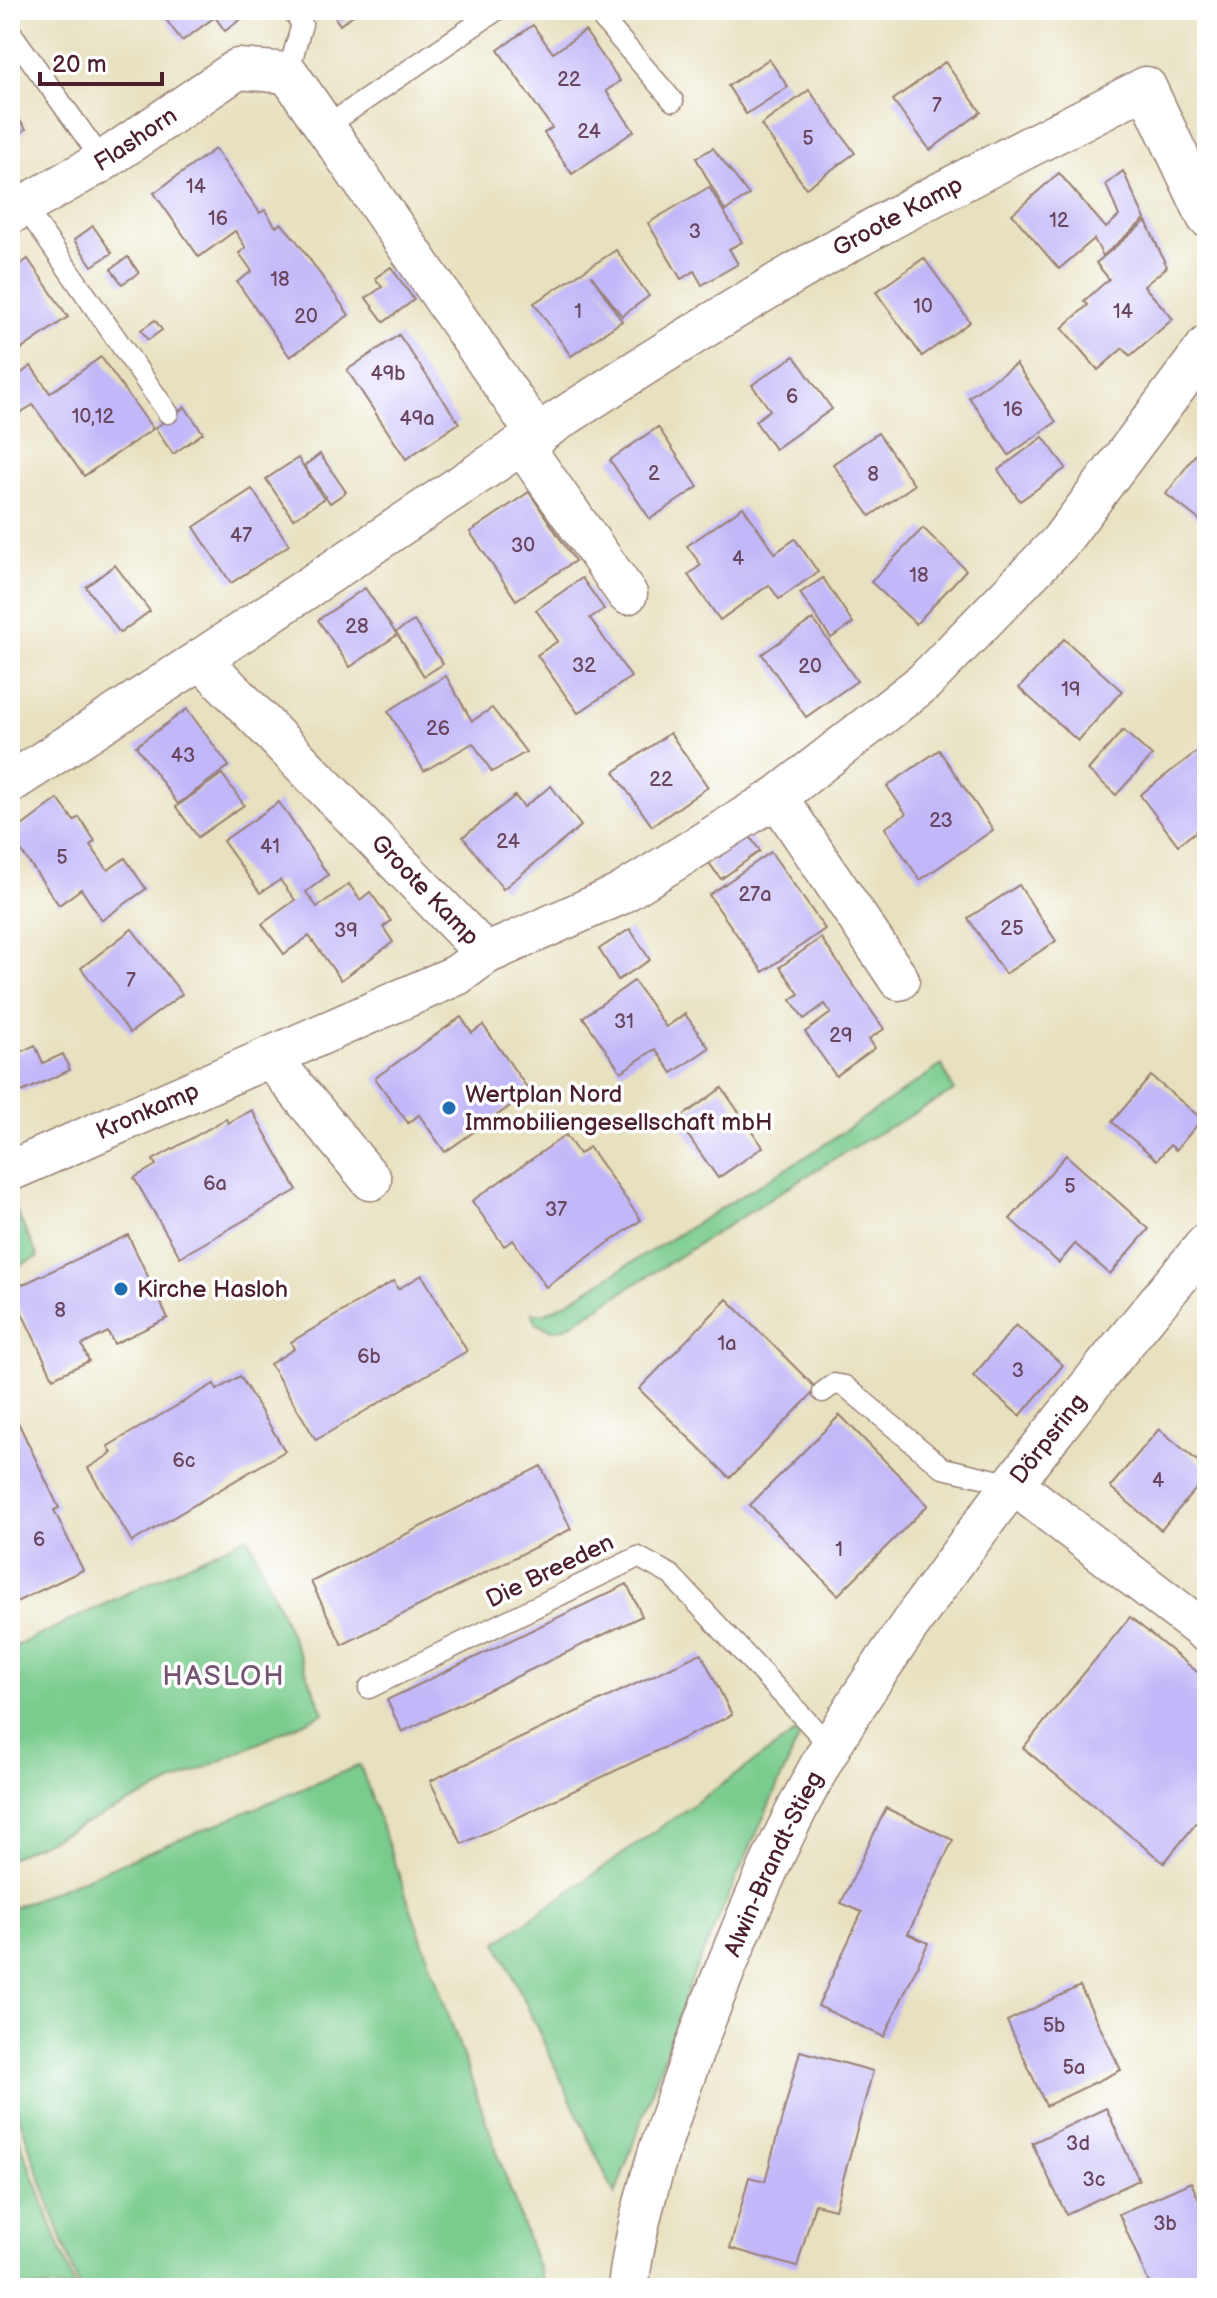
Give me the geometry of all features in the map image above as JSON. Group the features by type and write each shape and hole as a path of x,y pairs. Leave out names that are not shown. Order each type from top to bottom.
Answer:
{"street":[{"name":"Flashorn","path":"17,210 103,161 238,69 288,73"},
{"path":"288,73 327,126 627,594"},
{"name":"Groote Kamp","path":"10,783 531,441 787,278 922,202 1146,87 1207,217"},
{"name":"Groote Kamp","path":"201,659 486,954 619,895 777,797 924,682 1060,542 1207,346"},
{"path":"777,797 899,980"},
{"name":"Kronkamp","path":"15,1156 270,1057 457,975 486,954"},
{"path":"270,1057 371,1180"},
{"name":"Dörpsring","path":"1207,1243 1013,1484 1207,1633"},
{"name":"Alwin-Brandt-Stieg","path":"628,2288 652,2178 683,2079 715,1993 798,1810 861,1697 1013,1484"}],"lane":[{"path":"288,73 302,24 292,10"},
{"path":"327,126 497,10"},
{"path":"595,10 673,101"},
{"path":"10,31 103,161"},
{"path":"17,210 168,413"},
{"path":"823,1392 834,1384 845,1386 943,1468 1013,1484"},
{"name":"Die Breeden","path":"369,1688 638,1557 671,1575 831,1747"}],"green space":[{"path":"942,1065 954,1091 843,1153 567,1327 554,1330 536,1324 532,1313 544,1314 564,1304 813,1152"},
{"path":"10,1204 38,1257 10,1270"},
{"path":"248,1536 324,1713 10,1858 10,1649"},
{"path":"804,1727 693,1975 615,2195 497,1942"},
{"path":"360,1765 545,2288 79,2288 10,2091 10,1909"},
{"path":"10,2114 75,2288 10,2288"}],"building":[{"path":"159,10 253,10 225,31 215,17 182,41"},
{"path":"330,10 349,10 353,15 340,25"},
{"path":"533,25 553,53 585,31 620,81 606,91 634,131 572,174 544,133 552,128 498,50"},
{"path":"769,59 788,87 746,114 728,86"},
{"path":"945,62 981,112 930,150 893,100"},
{"path":"809,90 855,153 806,188 761,125"},
{"path":"10,107 26,129 10,140"},
{"path":"713,148 749,195 725,211 696,158"},
{"path":"215,149 260,213 265,210 276,227 281,223 296,240 349,315 290,357 237,282 252,271 239,253 246,248 235,231 199,257 154,193"},
{"path":"1123,171 1145,219 1103,256 1094,239 1059,269 1012,214 1059,173 1106,228 1119,216 1106,184"},
{"path":"709,187 742,242 729,249 738,264 702,285 694,271 681,279 648,223"},
{"path":"1146,221 1167,267 1144,286 1173,319 1130,356 1123,348 1098,370 1062,328 1088,305 1084,301 1109,279 1096,263"},
{"path":"93,226 112,253 92,266 74,240"},
{"path":"616,250 649,296 622,316 591,275 622,321 571,356 534,303"},
{"path":"128,257 139,273 122,284 111,269"},
{"path":"924,258 970,322 922,356 876,292"},
{"path":"28,259 68,317 10,357 10,272"},
{"path":"391,267 414,300 384,322 366,298 382,287 375,278"},
{"path":"155,320 162,330 148,340 141,330"},
{"path":"399,335 459,423 406,459 347,370"},
{"path":"794,356 832,409 775,449 755,421 770,410 752,385"},
{"path":"101,357 153,429 84,476 33,405 10,419 10,362 19,375 31,366 50,393"},
{"path":"1016,364 1056,422 1009,455 969,397"},
{"path":"185,407 203,433 173,454 155,428"},
{"path":"658,427 698,487 650,519 610,460"},
{"path":"878,433 914,485 870,516 833,464"},
{"path":"1043,437 1066,468 1020,501 998,470"},
{"path":"1207,439 1207,526 1166,494"},
{"path":"320,454 346,492 330,503 304,466"},
{"path":"298,458 324,499 293,519 266,479"},
{"path":"252,489 289,545 231,583 194,527"},
{"path":"529,492 575,561 516,600 470,532"},
{"path":"743,507 775,553 795,539 818,572 779,599 769,585 720,620 688,575 701,565 687,546"},
{"path":"923,528 966,570 916,624 871,582"},
{"path":"115,565 150,611 120,633 86,587"},
{"path":"582,578 604,609 590,618 631,677 578,713 537,655 558,641 536,610"},
{"path":"823,578 853,623 831,638 800,593"},
{"path":"365,588 397,635 350,667 318,620"},
{"path":"813,619 857,681 806,717 762,654"},
{"path":"414,621 443,664 424,676 396,632"},
{"path":"1064,639 1122,691 1078,741 1019,688"},
{"path":"446,676 472,721 492,708 526,752 492,772 473,743 424,771 388,711"},
{"path":"187,709 229,766 178,804 136,746"},
{"path":"1123,730 1152,756 1116,795 1088,770"},
{"path":"670,733 708,787 652,826 614,772"},
{"path":"1204,746 1207,823 1178,845 1140,795"},
{"path":"939,750 993,830 920,880 885,828 906,814 887,786"},
{"path":"222,774 244,805 198,837 176,807"},
{"path":"551,786 581,826 503,889 463,837 515,796 524,807"},
{"path":"58,799 74,821 79,817 95,841 90,845 108,870 125,858 146,889 102,920 81,889 59,905 10,835"},
{"path":"279,802 328,875 306,892 317,907 349,884 360,900 370,892 391,921 383,927 393,942 341,980 309,936 284,954 262,924 295,900 280,880 260,893 223,841"},
{"path":"749,835 760,851 721,879 709,863"},
{"path":"771,852 825,929 763,972 709,895"},
{"path":"1019,885 1056,941 1005,974 968,918"},
{"path":"132,929 182,994 130,1033 81,968"},
{"path":"630,929 650,960 618,980 599,949"},
{"path":"821,938 884,1029 869,1039 875,1048 836,1076 805,1032 831,1013 825,1004 804,1019 791,1000 799,994 780,967"},
{"path":"634,981 666,1027 685,1014 709,1048 672,1073 655,1049 621,1072 583,1017"},
{"path":"461,1017 472,1033 483,1025 530,1092 445,1152 419,1115 408,1123 375,1078"},
{"path":"35,1045 43,1063 63,1054 70,1070 22,1092 10,1066 10,1057"},
{"path":"1151,1076 1202,1119 1176,1150 1170,1145 1157,1160 1112,1122"},
{"path":"722,1088 763,1147 718,1178 677,1120"},
{"path":"252,1110 297,1190 180,1257 134,1178 156,1165 153,1160 226,1119 228,1123"},
{"path":"566,1135 579,1154 589,1147 641,1220 546,1287 513,1240 504,1246 472,1201"},
{"path":"1066,1155 1149,1229 1110,1274 1075,1244 1059,1263 1010,1219"},
{"path":"128,1235 168,1318 114,1344 108,1332 82,1345 89,1361 53,1378 11,1290"},
{"path":"422,1275 467,1351 316,1440 270,1364 294,1349 291,1342 394,1281 398,1289"},
{"path":"727,1299 817,1389 730,1478 639,1389"},
{"path":"1016,1325 1063,1365 1020,1416 973,1376"},
{"path":"240,1376 285,1451 132,1542 88,1468 112,1453 108,1446 214,1384 217,1390"},
{"path":"840,1415 928,1505 838,1595 750,1505"},
{"path":"16,1418 59,1508 54,1510 83,1570 10,1605 10,1421"},
{"path":"1159,1429 1207,1469 1207,1476 1161,1530 1110,1487"},
{"path":"541,1466 571,1529 342,1645 311,1582"},
{"path":"627,1584 642,1616 402,1732 387,1700"},
{"path":"1130,1617 1207,1680 1207,1810 1164,1863 1023,1748"},
{"path":"701,1653 732,1715 462,1844 430,1781"},
{"path":"886,1808 953,1840 908,1934 928,1943 884,2037 818,2006 862,1912 841,1903"},
{"path":"1080,1986 1121,2070 1046,2106 1007,2021"},
{"path":"800,2051 873,2071 835,2209 815,2204 797,2267 730,2248 749,2177 765,2181"},
{"path":"1106,2108 1139,2180 1066,2214 1032,2143"},
{"path":"1191,2182 1207,2218 1207,2287 1151,2288 1119,2214"}],"place":[{"name":"Wertplan Nord Immobiliengesellschaft mbH","path":"449,1108"},
{"name":"Kirche Hasloh","path":"121,1289"}],"district":[{"name":"HASLOH","path":"224,1676"}]}
